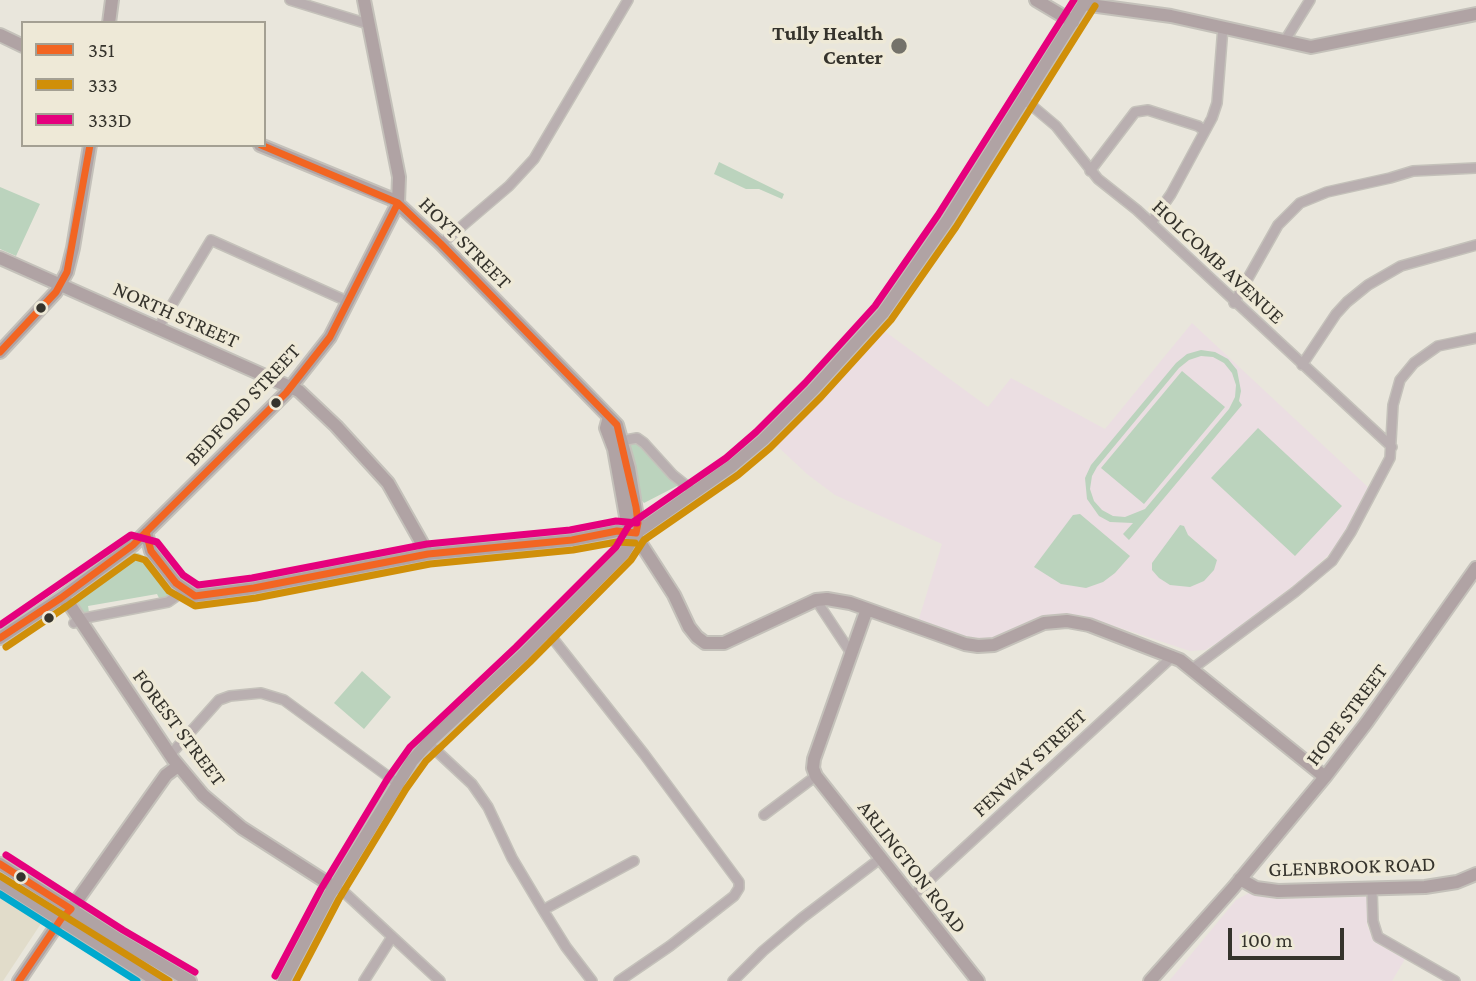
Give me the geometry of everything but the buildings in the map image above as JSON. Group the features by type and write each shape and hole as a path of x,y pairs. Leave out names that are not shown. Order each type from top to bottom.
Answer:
{"street":[{"path":"109,21 112,0"},
{"path":"290,0 368,24"},
{"name":"BEDFORD STREET","path":"0,637 61,598 133,545 291,387 330,337 398,203 399,177 363,0"},
{"path":"441,244 509,186 534,159 628,0"},
{"path":"1036,0 1073,22"},
{"path":"1284,42 1310,0"},
{"path":"285,981 334,887 397,783 428,743 547,631 624,553 636,533 732,466 763,440 883,313 923,258 1084,2 1171,16 1311,47 1476,14"},
{"path":"1151,223 1171,194 1217,103 1223,27"},
{"path":"0,35 21,45"},
{"name":"HOLCOMB AVENUE","path":"1024,99 1056,126 1090,171 1151,223 1392,447"},
{"path":"1090,171 1135,112 1148,110 1198,126 1205,131"},
{"path":"0,352 60,284 67,272 90,147"},
{"name":"HOYT STREET","path":"265,147 398,203 617,425 636,508 636,533"},
{"path":"1234,303 1278,225 1300,203 1318,194 1413,171 1476,167"},
{"path":"158,328 211,240 349,302"},
{"path":"1302,365 1336,314 1362,289 1401,266 1476,245"},
{"name":"NORTH STREET","path":"0,258 291,387 312,402 379,471 428,554"},
{"path":"1192,669 1332,561 1344,545 1384,473 1392,447 1394,394 1406,371 1438,346 1476,338"},
{"path":"609,417 606,428 614,449 627,522 697,638 705,643 724,643 816,600 835,599 965,644 994,645 1044,624 1066,621 1089,625 1173,656 1325,777"},
{"path":"621,441 637,438 673,475 694,492"},
{"path":"146,532 151,551 186,592 195,596 254,588 428,554 572,540 617,531 636,533"},
{"path":"133,545 151,551"},
{"name":"HOPE STREET","path":"1240,880 1367,722 1476,568"},
{"path":"77,621 168,602 186,592"},
{"name":"FOREST STREET","path":"61,598 68,603 77,621 174,760 203,795 229,819 345,893 440,981"},
{"path":"816,600 851,653"},
{"path":"765,815 816,776 814,759 867,609"},
{"path":"547,631 737,877 739,888 734,896 620,981"},
{"name":"FENWAY STREET","path":"912,896 1173,656"},
{"path":"19,981 169,771 174,760 219,701 230,696 261,693 284,700 397,783"},
{"path":"428,743 472,784 488,807 512,858 543,910 592,981"},
{"name":"ARLINGTON ROAD","path":"816,776 978,981"},
{"path":"733,981 791,927 881,858"},
{"path":"543,910 634,861"},
{"path":"0,864 190,981"},
{"name":"GLENBROOK ROAD","path":"1150,981 1240,880 1270,891 1372,889 1443,885 1476,874"},
{"path":"0,882 61,919 143,978 157,981"},
{"path":"1372,889 1373,921 1378,937 1455,981"},
{"path":"364,981 392,937"}],"shaded area":[{"path":"1192,323 1370,489 1333,551 1297,583 1205,650 1190,651 1081,615 1055,615 1033,620 1010,633 987,639 957,635 918,622 942,544 835,495 807,474 775,444 883,330 988,407 1011,378 1105,429"},
{"path":"0,890 37,914 42,922 3,981 0,981"},
{"path":"1249,893 1274,899 1367,897 1367,925 1372,937 1380,945 1405,959 1392,981 1169,981 1236,900"}],"green space":[{"path":"719,162 784,194 782,199 759,189 746,189 714,174"},
{"path":"0,187 40,204 16,256 0,249"},
{"path":"1201,350 1215,352 1228,359 1237,370 1241,391 1239,401 1242,405 1129,540 1123,534 1133,523 1110,522 1099,516 1087,499 1085,478 1091,465 1176,363 1187,354","holes":["1201,356 1213,357 1224,363 1232,373 1236,385 1235,397 1229,409 1145,509 1125,517 1113,516 1102,510 1094,501 1090,489 1097,467 1179,368 1189,360"]},
{"path":"1182,371 1225,407 1144,504 1101,468"},
{"path":"1258,428 1342,506 1295,556 1211,478"},
{"path":"637,443 679,485 644,503 638,496 628,444"},
{"path":"1080,514 1130,556 1103,582 1086,588 1061,584 1034,567 1073,515"},
{"path":"1180,525 1217,560 1214,570 1204,581 1190,587 1170,585 1152,570 1152,563"},
{"path":"138,553 148,558 172,591 168,597 159,598 157,594 88,606 89,612 83,615 72,603 73,597 132,554"},
{"path":"362,671 391,697 364,729 334,703"}],"transit line":[{"name":"333D","path":"275,976 321,889 388,778 410,747 616,547 629,525 726,458 756,432 875,306 938,215 1074,0"},
{"name":"333","path":"296,981 339,899 426,761 530,662 631,560 644,540 738,475 770,448 891,320 956,227 1095,6"},
{"name":"351","path":"0,352 56,292 67,272 90,147"},
{"name":"351","path":"146,532 151,551 176,583 195,596 254,588 428,554 572,540 617,531 636,533 636,507 617,425 398,203 266,147"},
{"name":"351","path":"0,638 61,598 133,545 286,393 330,337 398,203"},
{"name":"333D","path":"0,625 131,535 157,542 183,575 198,585 252,578 427,544 570,530 616,521 637,523"},
{"name":"333","path":"6,647 135,557 145,560 169,591 195,606 256,598 430,564 573,550 617,542 635,543"},
{"name":"333D","path":"6,855 123,930 195,972"},
{"name":"351","path":"0,864 71,909 61,919 19,981"},
{"name":"333","path":"0,876 169,981"},
{"path":"0,894 137,981"}],"place":[{"name":"Tully Health Center","path":"899,46"}]}
